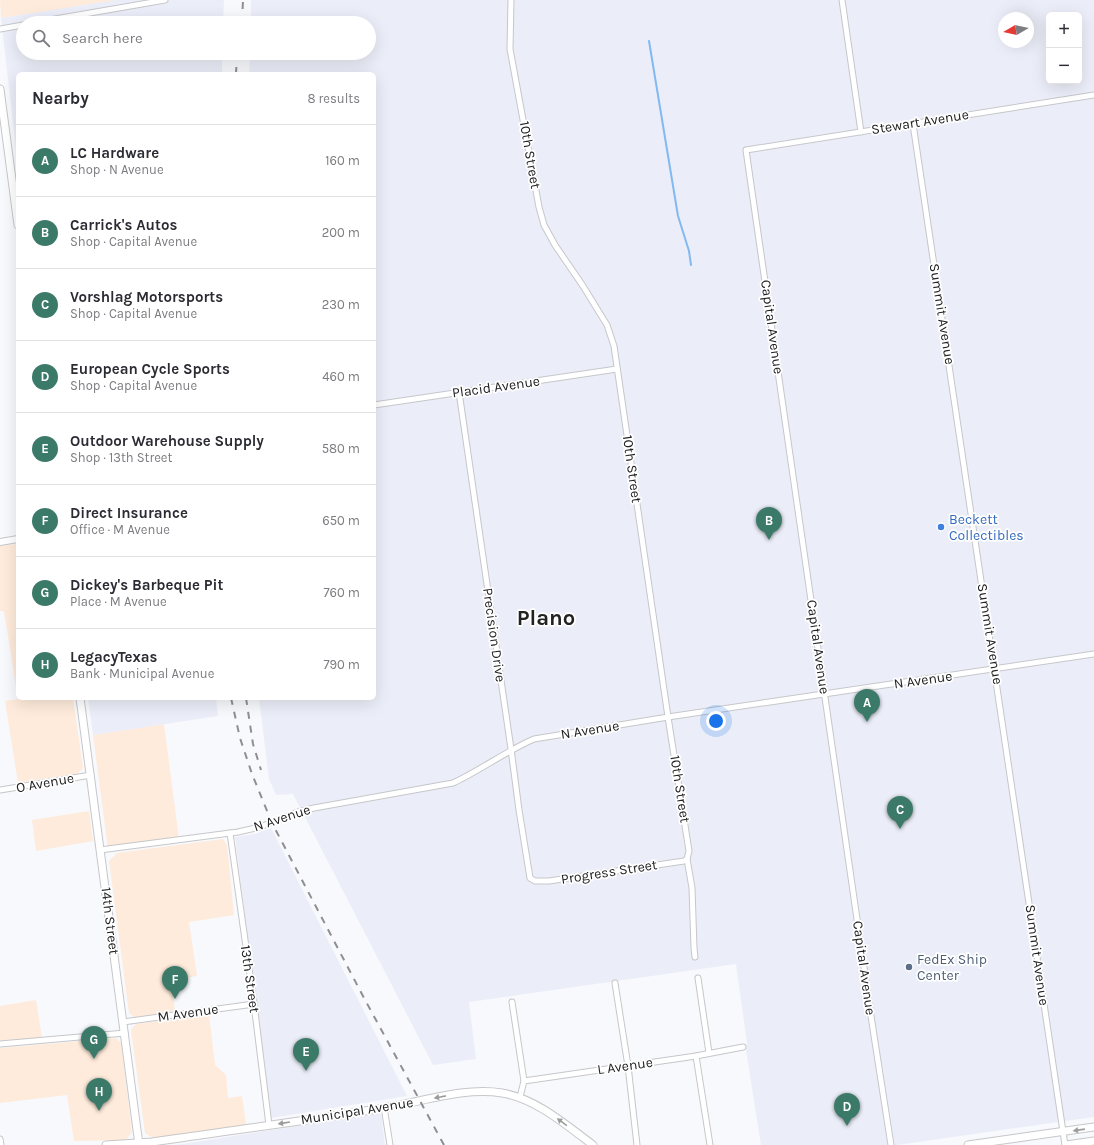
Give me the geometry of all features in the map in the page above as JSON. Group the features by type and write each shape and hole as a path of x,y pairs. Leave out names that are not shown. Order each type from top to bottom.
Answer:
{"main road":[{"path":"0,89 2,117 16,212"},
{"name":"14th Street","path":"80,700 139,1144"},
{"name":"Municipal Avenue","path":"106,1145 139,1144 384,1108 460,1093 485,1091 520,1097 545,1110 593,1145"},
{"path":"968,1145 1094,1128"},
{"path":"1065,1145 1094,1141"}],"street":[{"path":"72,16 165,0"},
{"name":"10th Street","path":"511,0 510,49 539,207 544,225 556,247 583,286 607,325 614,346 689,851 688,859 692,888 695,957"},
{"path":"842,0 861,132"},
{"path":"0,28 16,25"},
{"name":"Stewart Avenue","path":"746,150 1094,94"},
{"name":"Summit Avenue","path":"913,124 1065,1145"},
{"name":"Capital Avenue","path":"746,150 891,1145"},
{"name":"Placid Avenue","path":"376,405 617,369"},
{"name":"Precision Drive","path":"459,392 530,878"},
{"path":"0,542 16,539"},
{"name":"N Avenue","path":"100,850 230,833 260,827 298,812 314,808 453,783 471,775 511,749 534,739 668,717 1094,654"},
{"name":"O Avenue","path":"0,790 90,775"},
{"name":"13th Street","path":"230,833 269,1125"},
{"name":"Progress Street","path":"530,878 534,881 549,881 688,859"},
{"path":"698,978 709,1053"},
{"path":"615,983 628,1066 637,1145"},
{"path":"512,1002 524,1081 520,1097"},
{"name":"M Avenue","path":"123,1022 254,1004"},
{"path":"0,1044 125,1033"},
{"name":"L Avenue","path":"524,1081 696,1056 743,1047"},
{"path":"696,1056 710,1145"},
{"path":"384,1108 390,1145"},
{"path":"0,1139 1,1145"}],"shaded area":[{"path":"0,0 126,0 1,18"},
{"path":"116,0 224,0 223,16 16,16 16,60 222,60 222,72 16,72 16,149 1,18"},
{"path":"251,0 1094,0 1094,1117 897,1145 761,1145 746,1050 747,1043 736,964 469,1002 476,1059 433,1065 293,794 276,795 269,779 259,700 376,700 376,72 249,72 250,60 376,60 376,16 251,16"},
{"path":"16,544 16,686 4,611 0,611 0,546"},
{"path":"16,699 73,700 83,768 77,774 18,783 5,701"},
{"path":"88,700 216,700 218,716 93,735"},
{"path":"164,724 179,839 108,849 93,735"},
{"path":"89,811 93,841 36,851 32,820"},
{"path":"271,828 407,1096 271,1118 235,837 255,834"},
{"path":"223,839 227,845 234,915 189,922 197,976 171,980 175,1011 135,1018 129,1013 109,861 117,853"},
{"path":"36,1000 42,1038 0,1043 0,1006"},
{"path":"209,1014 215,1065 226,1075 228,1098 242,1096 246,1125 153,1138 145,1133 131,1030 136,1024"},
{"path":"116,1038 121,1043 132,1132 126,1140 74,1141 67,1095 0,1103 0,1048"},
{"path":"381,1113 385,1145 176,1145"}],"waterway":[{"path":"649,41 678,216 689,251 691,265"}],"railway":[{"path":"242,16 243,0"},
{"path":"236,72 237,60"},
{"path":"231,700 240,738 252,774 272,823 364,998 444,1145"},
{"path":"246,700 253,744 261,770"}],"place":[{"name":"Beckett Collectibles","path":"941,527"},
{"name":"Carrick's Autos","path":"769,540"},
{"name":"LC Hardware","path":"867,722"},
{"name":"Vorshlag Motorsports","path":"900,829"},
{"name":"FedEx Ship Center","path":"909,967"},
{"name":"Direct Insurance","path":"175,999"},
{"name":"Dickey's Barbeque Pit","path":"94,1059"},
{"name":"Outdoor Warehouse Supply","path":"306,1071"},
{"name":"LegacyTexas","path":"99,1111"},
{"name":"European Cycle Sports","path":"847,1126"}],"district":[{"name":"Plano","path":"546,618"}]}
